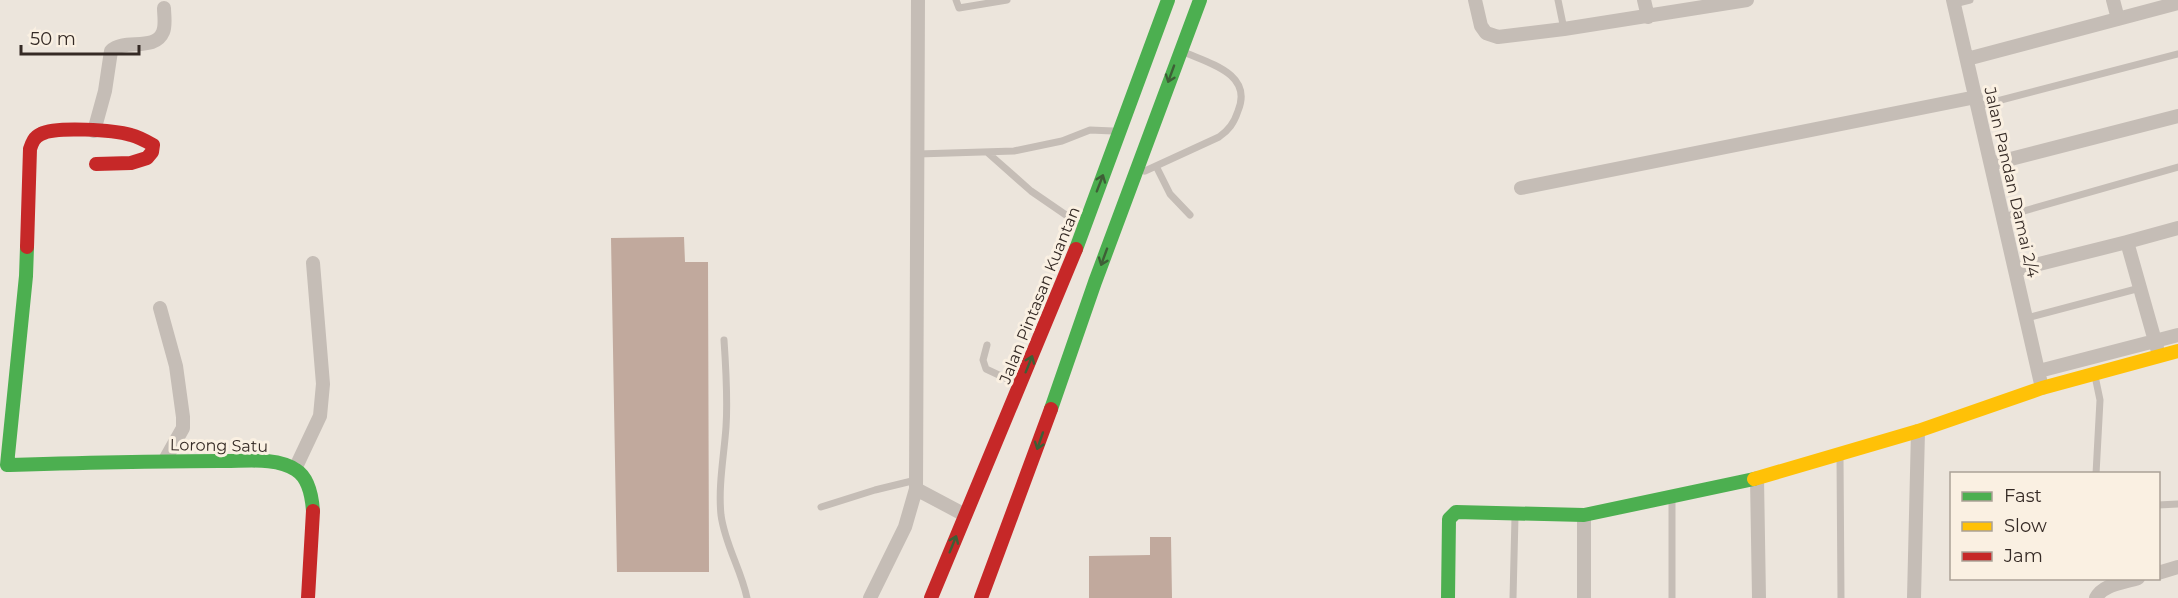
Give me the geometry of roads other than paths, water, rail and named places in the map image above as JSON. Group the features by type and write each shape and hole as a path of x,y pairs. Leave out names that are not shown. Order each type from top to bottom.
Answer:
{"main road":[{"name":"Jalan Pintasan Kuantan","path":"931,598 1021,385 1084,227 1168,0"},
{"path":"981,598 1029,473 1095,282 1200,0"},
{"name":"Lorong Satu","path":"94,131 53,131 40,134 33,140 30,149 26,276 7,465 165,460 274,462 296,469"},
{"path":"94,131 128,134 153,146 154,151 144,161 96,164"},
{"path":"1448,598 1449,519 1456,512 1584,515 1757,478 1918,431 2042,388 2178,351"},
{"path":"296,469 303,476 312,497 313,522 308,598"}],"street":[{"path":"870,598 905,527 916,484 918,154 914,0"},
{"path":"1475,0 1481,26 1486,33 1498,37 1648,17 1747,0"},
{"path":"1644,0 1648,17"},
{"path":"2113,0 2118,19"},
{"name":"Jalan Pandan Damai 2/4","path":"1954,2 2042,388"},
{"path":"1967,59 2178,3"},
{"path":"94,131 105,92 111,51 118,46 150,42 160,37 165,28 164,8"},
{"path":"1521,188 1977,102"},
{"path":"1991,164 2178,116"},
{"path":"2015,270 2178,228"},
{"path":"2127,242 2159,355"},
{"path":"296,469 320,416 322,394 322,356 313,263"},
{"path":"160,308 176,366 183,417 183,428 165,460"},
{"path":"2038,371 2178,335"},
{"path":"1914,598 1918,431"},
{"path":"1757,478 1759,598"},
{"path":"916,484 965,515"},
{"path":"1584,515 1584,598"},
{"path":"2160,572 2178,567"},
{"path":"2098,595 2106,587 2134,580"}],"lane":[{"path":"956,0 959,8 1007,0"},
{"path":"1558,0 1564,29"},
{"path":"1954,2 1970,0"},
{"path":"1134,176 1227,131 1240,108 1242,95 1239,83 1233,76 1180,50"},
{"path":"1977,102 2178,54"},
{"path":"918,154 1014,152 1090,130 1120,132"},
{"path":"988,153 1031,191 1084,227"},
{"path":"1156,166 1170,194 1190,215"},
{"path":"2003,217 2178,167"},
{"path":"2027,318 2140,288"},
{"path":"724,340 728,395 721,512 728,546 747,598"},
{"path":"987,345 983,360 986,369 1021,385"},
{"path":"2094,373 2100,400 2096,472"},
{"path":"1839,454 1841,598"},
{"path":"821,507 875,490 916,484"},
{"path":"1672,495 1672,598"},
{"path":"2160,506 2178,504"},
{"path":"1513,598 1515,514"}]}
